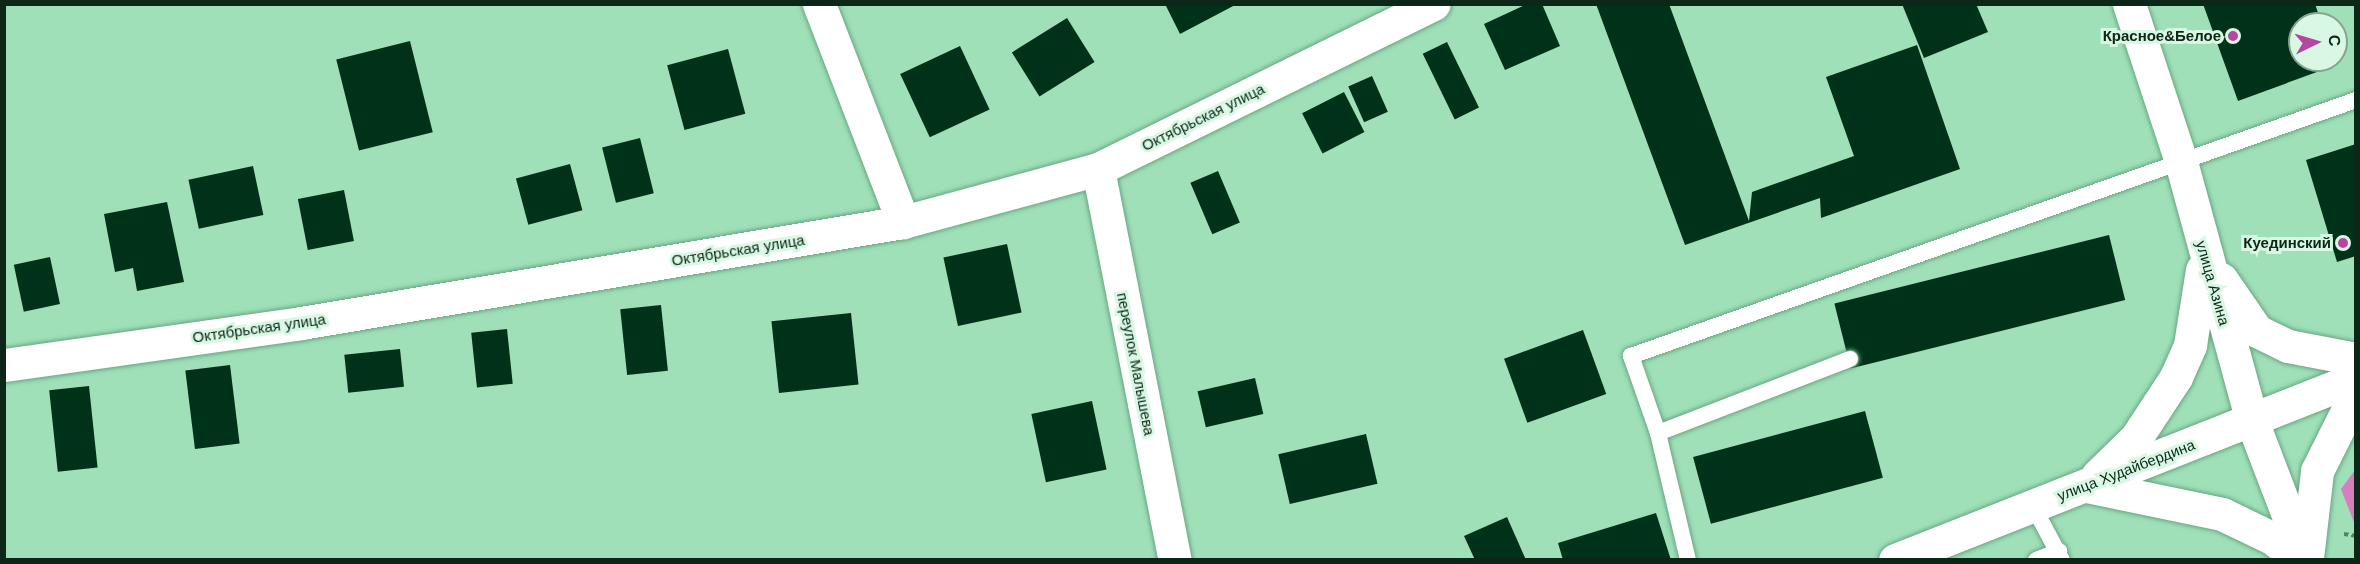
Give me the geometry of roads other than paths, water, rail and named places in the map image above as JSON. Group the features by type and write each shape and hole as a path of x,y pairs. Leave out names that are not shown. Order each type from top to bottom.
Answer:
{"street":[{"path":"819,4 903,222"},
{"name":"Октябрьская улица","path":"4,365 301,323 903,222 1098,168 1434,4"},
{"name":"улица Азина","path":"2129,4 2180,158 2252,421 2306,560"},
{"name":"переулок Малышева","path":"1098,168 1175,560"},
{"path":"2204,252 2257,330 2288,346 2355,359"},
{"path":"2087,486 2136,438 2176,377 2190,345 2204,252"},
{"name":"улица Худайбердина","path":"1895,560 2252,421 2355,378"},
{"path":"2306,560 2317,471 2355,393"},
{"path":"2087,486 2222,514 2272,538 2300,560"}],"lane":[{"path":"1689,560 1658,433 1631,356 2180,158 2355,100"},
{"path":"1658,433 1850,359"},
{"path":"2033,506 2061,555 2036,560"}],"place":[{"name":"Красное&Белое","path":"2233,36"},
{"name":"Куединский","path":"2343,243"}]}
